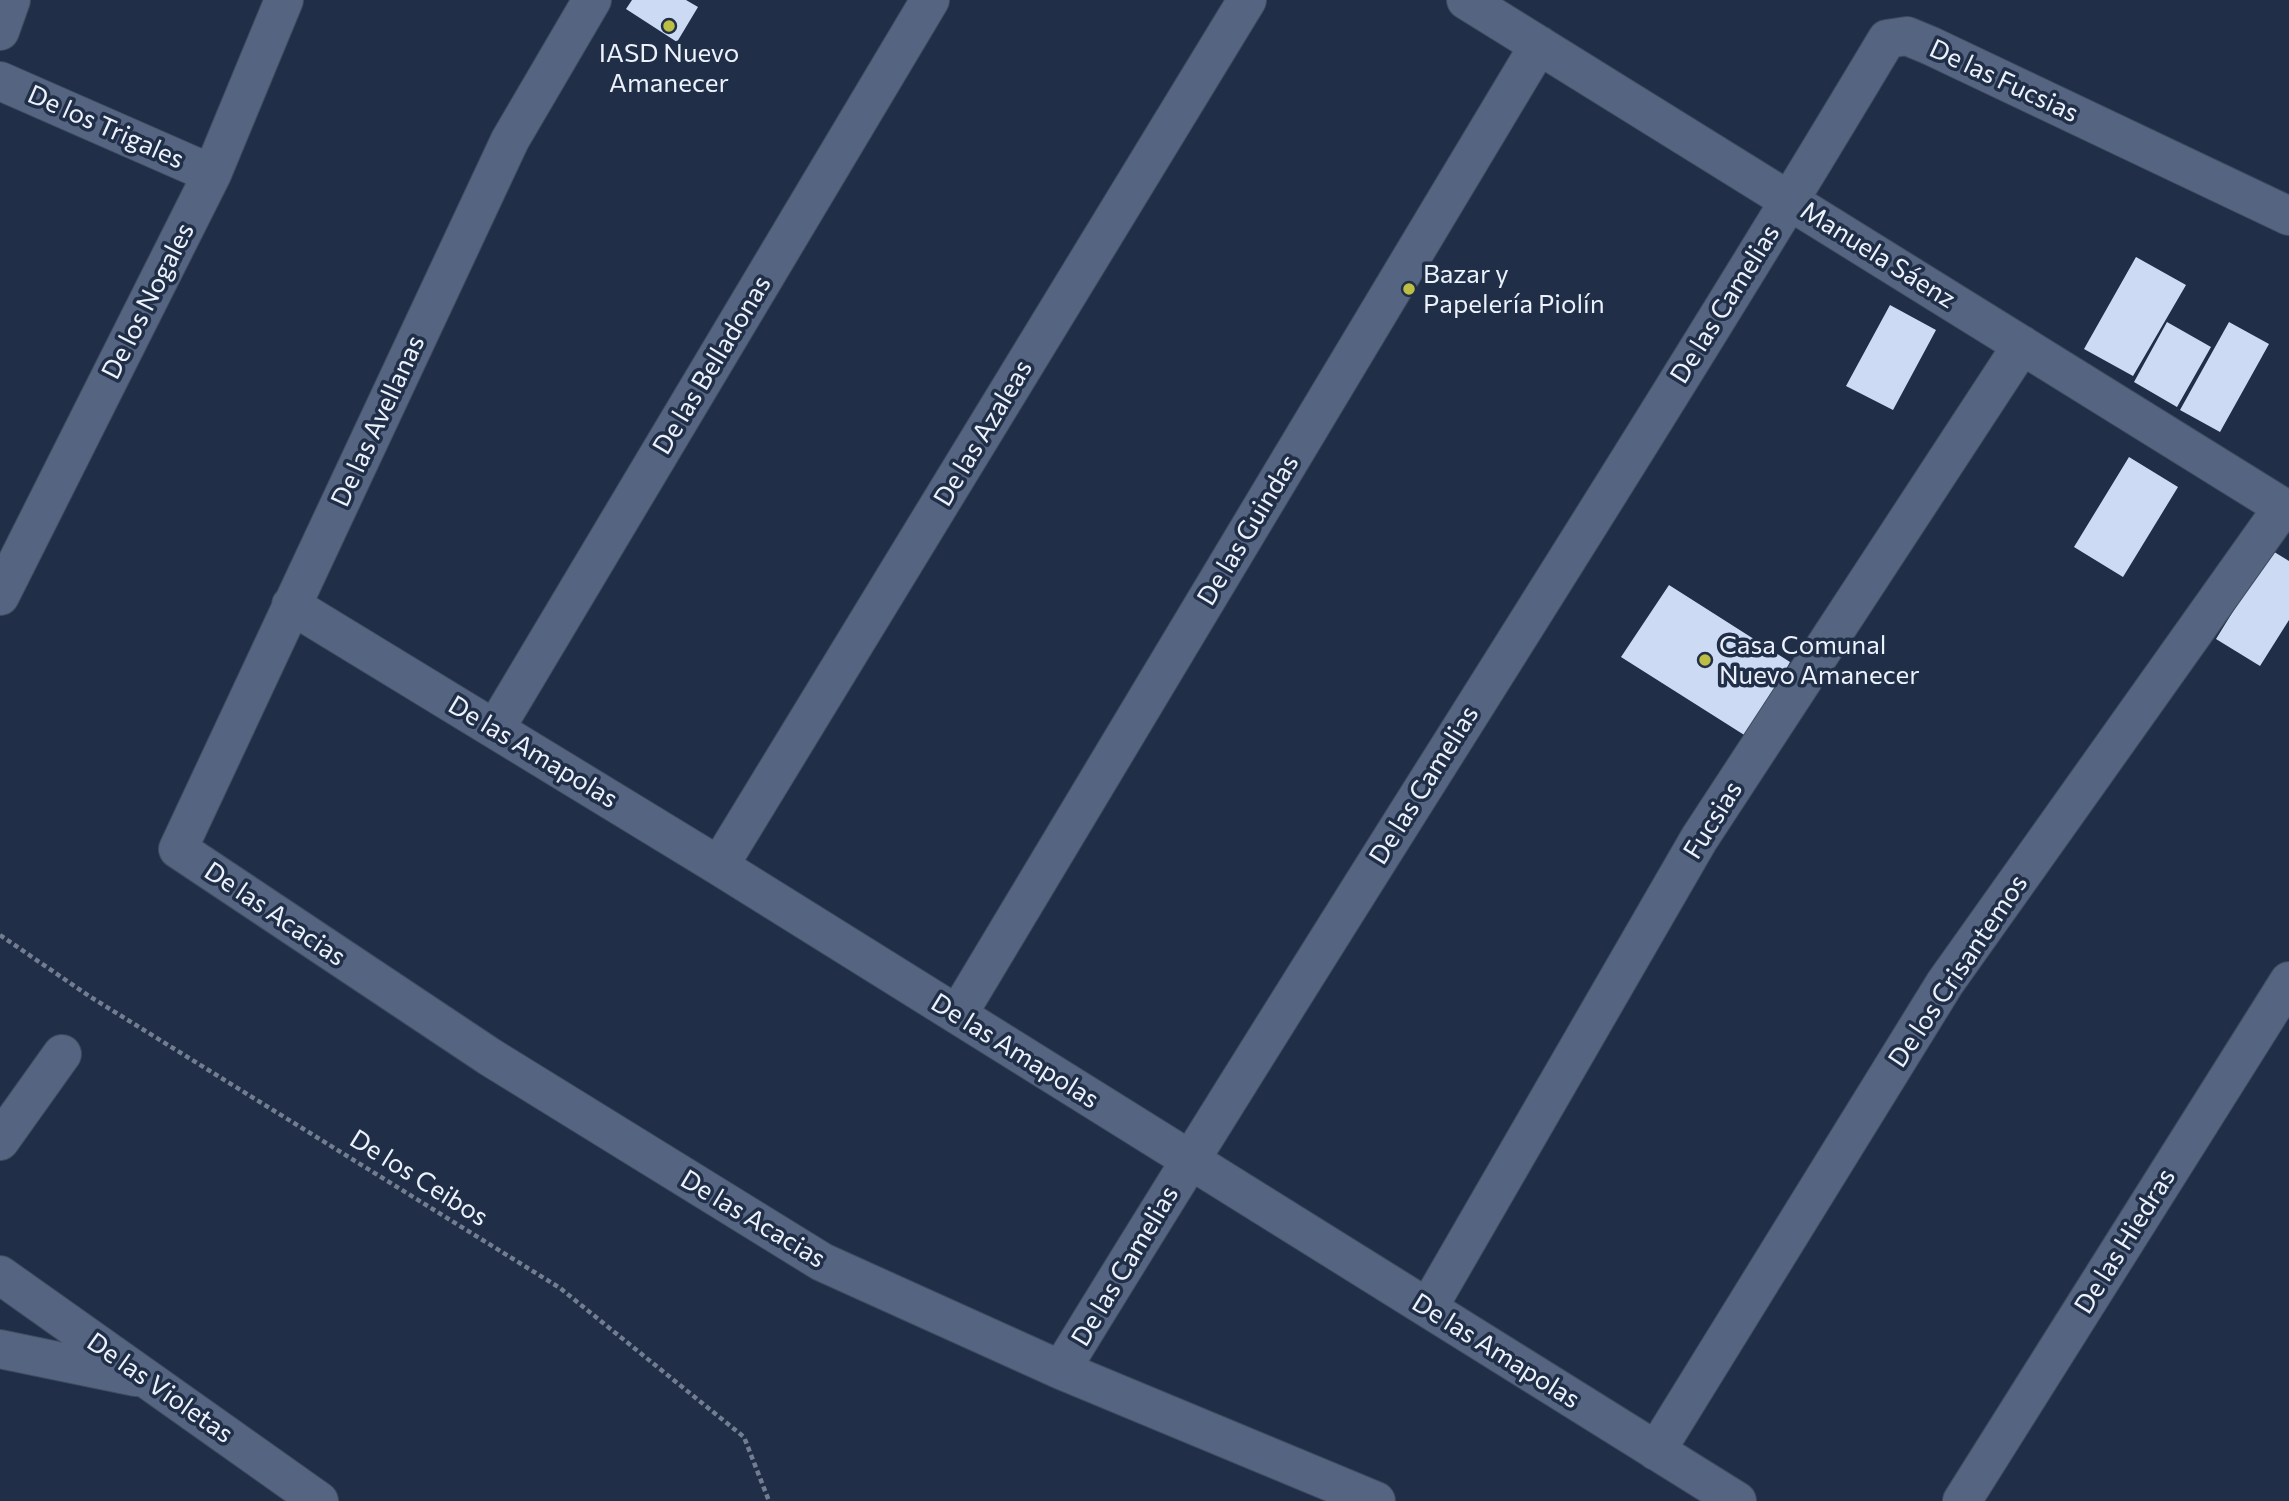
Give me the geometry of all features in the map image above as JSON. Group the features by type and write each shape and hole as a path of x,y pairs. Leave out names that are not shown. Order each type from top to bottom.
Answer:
{"street":[{"path":"0,31 11,0"},
{"name":"De los Nogales","path":"0,596 212,174 284,0"},
{"name":"De las Avellanas","path":"178,849 510,140 592,0"},
{"name":"De las Belladonas","path":"495,729 930,0"},
{"name":"De las Azaleas","path":"719,866 1247,0"},
{"name":"Manuela Sáenz","path":"1466,0 2286,509"},
{"name":"De las Fucsias","path":"1790,201 1887,38 1907,36 2289,216"},
{"name":"De las Guindas","path":"958,1014 1538,45"},
{"name":"De los Trigales","path":"0,81 212,174"},
{"name":"De las Camelias","path":"1061,1370 1790,201"},
{"name":"Fucsias","path":"1428,1308 1699,839 2022,345"},
{"name":"De los Crisantemos","path":"1656,1451 1945,983 2286,509"},
{"name":"De las Amapolas","path":"292,605 958,1014 1737,1501"},
{"name":"De las Acacias","path":"178,849 490,1057 822,1262 1061,1370 1376,1501"},
{"name":"De las Hiedras","path":"1962,1501 2289,981"},
{"path":"0,1141 62,1054"},
{"name":"De las Violetas","path":"0,1275 318,1501"},
{"path":"0,1349 151,1381"}],"path":[{"name":"De los Ceibos","path":"0,935 89,996 560,1288 744,1437 769,1501"}],"building":[{"name":"IASD Nuevo Amanecer","path":"632,0 686,0 698,7 677,42 626,9"},
{"path":"2136,257 2186,285 2133,376 2084,349"},
{"path":"1890,305 1936,330 1893,410 1846,386"},
{"path":"2167,322 2211,347 2177,407 2134,382"},
{"path":"2229,322 2269,344 2220,432 2180,410"},
{"path":"2129,457 2178,487 2123,577 2074,547"},
{"path":"2271,550 2289,561 2289,620 2260,666 2216,639"},
{"name":"Casa Comunal Nuevo Amanecer","path":"1669,585 1790,662 1749,738 1621,657"}],"place":[{"name":"IASD Nuevo Amanecer","path":"669,26"},
{"name":"Bazar y Papelería Piolín","path":"1409,289"},
{"name":"Casa Comunal Nuevo Amanecer","path":"1705,660"}]}
